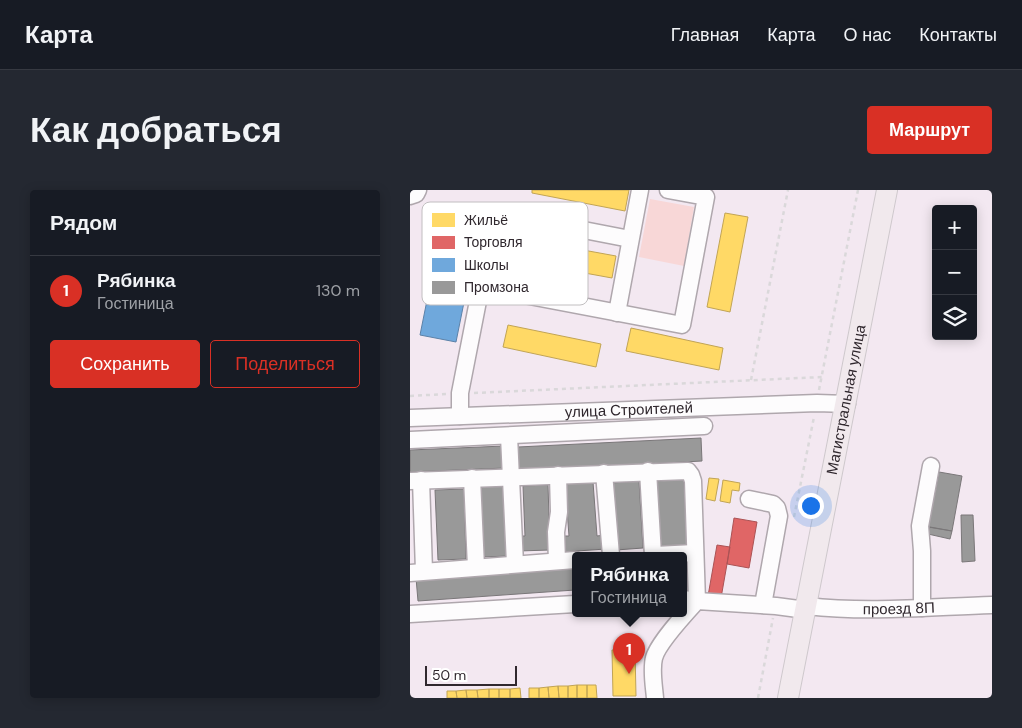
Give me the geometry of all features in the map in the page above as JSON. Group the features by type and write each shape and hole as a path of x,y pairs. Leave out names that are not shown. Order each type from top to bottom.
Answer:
{"main road":[{"name":"Магистральная улица","path":"788,698 847,404 887,190"}],"street":[{"path":"410,196 416,194 418,190"},
{"path":"616,313 640,190"},
{"path":"575,305 682,325 706,197 668,190"},
{"path":"588,231 630,239"},
{"path":"460,416 460,393 477,305"},
{"name":"улица Строителей","path":"410,418 817,403 847,404"},
{"path":"410,440 704,426"},
{"path":"509,436 516,564"},
{"path":"922,608 920,526 931,466"},
{"path":"648,471 654,552"},
{"path":"572,560 417,572 415,481 688,471 693,481 695,553 690,600"},
{"path":"604,473 611,552"},
{"path":"557,561 558,475"},
{"path":"472,478 476,567"},
{"path":"749,499 773,504 778,508 779,516 763,605"},
{"path":"687,553 695,553"},
{"name":"проезд 8П","path":"690,600 849,610 992,605"},
{"path":"410,614 572,604"},
{"path":"654,698 654,658 658,649 682,617"}],"path":[{"path":"751,380 788,190"},
{"path":"410,396 822,377 858,190"}],"shaded area":[{"path":"650,199 694,207 684,266 639,257"}],"building: Жильё":[{"path":"532,190 629,190 625,211 588,204 588,202 578,202 532,193"},
{"path":"725,213 748,217 730,312 707,307"},
{"path":"588,251 616,256 612,278 588,274"},
{"path":"508,325 601,344 596,367 503,347"},
{"path":"631,328 723,348 719,370 626,351"},
{"path":"709,478 719,479 715,501 706,499"},
{"path":"723,480 740,483 739,491 732,490 730,503 720,501"},
{"path":"612,650 635,650 636,696 613,696"},
{"path":"577,685 577,698 568,698 568,686"},
{"path":"577,685 587,685 587,698 577,698"},
{"path":"587,685 596,685 597,698 587,698"},
{"path":"558,686 559,698 549,698 548,687"},
{"path":"558,686 568,686 568,698 559,698"},
{"path":"548,687 549,698 539,698 539,688"},
{"path":"520,688 521,698 510,698 510,689"},
{"path":"529,688 539,688 539,698 529,698"},
{"path":"489,689 489,698 478,698 477,690"},
{"path":"489,689 499,689 499,698 489,698"},
{"path":"499,689 510,689 510,698 499,698"},
{"path":"466,690 467,698 457,698 456,691"},
{"path":"466,690 477,690 478,698 467,698"},
{"path":"447,691 456,691 457,698 447,698"}],"building: Торговля":[{"path":"734,518 757,522 749,568 727,564"},
{"path":"717,545 730,547 721,598 708,596"}],"building: Школы":[{"path":"426,305 463,305 456,342 420,335"}],"building: Промзона":[{"path":"701,438 702,461 519,471 518,447"},
{"path":"504,446 505,468 410,472 410,450"},
{"path":"939,472 962,476 952,531 928,527"},
{"path":"684,479 687,548 661,549 657,481"},
{"path":"639,481 643,548 616,550 612,483"},
{"path":"593,482 597,536 605,535 606,549 562,552 561,536 569,536 565,483"},
{"path":"505,485 508,556 483,557 480,486"},
{"path":"548,485 550,550 518,551 517,536 525,536 523,486"},
{"path":"464,489 466,559 438,560 435,490"},
{"path":"961,515 973,515 975,561 962,562"},
{"path":"930,527 952,531 950,539 928,534"},
{"path":"687,560 689,583 687,583"},
{"path":"572,567 572,590 418,601 416,578"}],"place":[{"name":"Рябинка","path":"629,674"}]}
